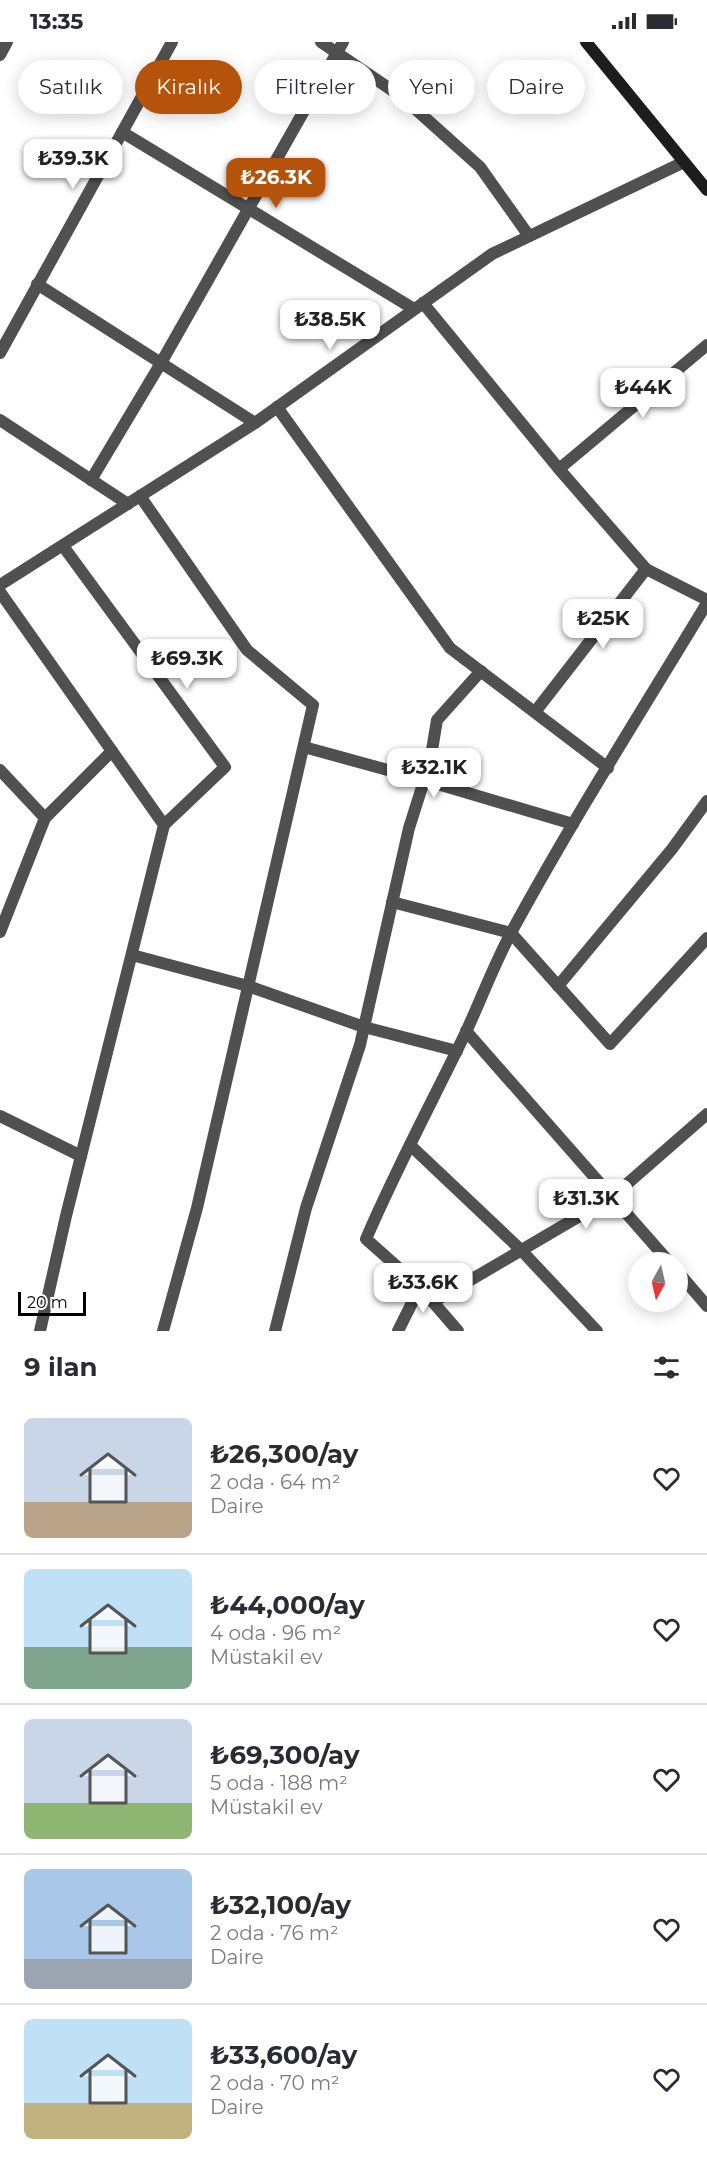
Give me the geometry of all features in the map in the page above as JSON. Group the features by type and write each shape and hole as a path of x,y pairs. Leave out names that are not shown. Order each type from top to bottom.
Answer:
{"main road":[{"path":"586,42 707,190"}],"street":[{"path":"0,54 7,42"},
{"path":"0,353 172,42"},
{"path":"321,42 340,47 402,97 480,166 529,236"},
{"path":"92,480 340,47"},
{"path":"122,132 248,209 418,306 646,569 707,601 573,824 511,933 366,1239 420,1287 458,1331"},
{"path":"0,585 255,423 492,254 684,162"},
{"path":"37,284 255,423"},
{"path":"559,469 707,345"},
{"path":"277,406 450,648 608,768"},
{"path":"0,420 128,504"},
{"path":"140,496 247,650 313,705 197,1208 163,1331"},
{"path":"40,1331 81,1156 164,825 225,767 63,546"},
{"path":"536,712 646,569"},
{"path":"0,592 164,825"},
{"path":"275,1331 306,1208 364,1026 409,828 430,762 437,720 481,671"},
{"path":"304,747 573,824"},
{"path":"0,932 45,818 112,751"},
{"path":"0,770 45,818"},
{"path":"558,986 672,849 707,801"},
{"path":"392,902 511,933 610,1044 707,938"},
{"path":"132,955 248,986 364,1026 457,1051"},
{"path":"466,1031 660,1252"},
{"path":"433,1302 612,1197 707,1114"},
{"path":"0,1116 81,1156"},
{"path":"410,1145 521,1250 597,1331"},
{"path":"688,1284 707,1306"},
{"path":"398,1331 420,1287"}]}
